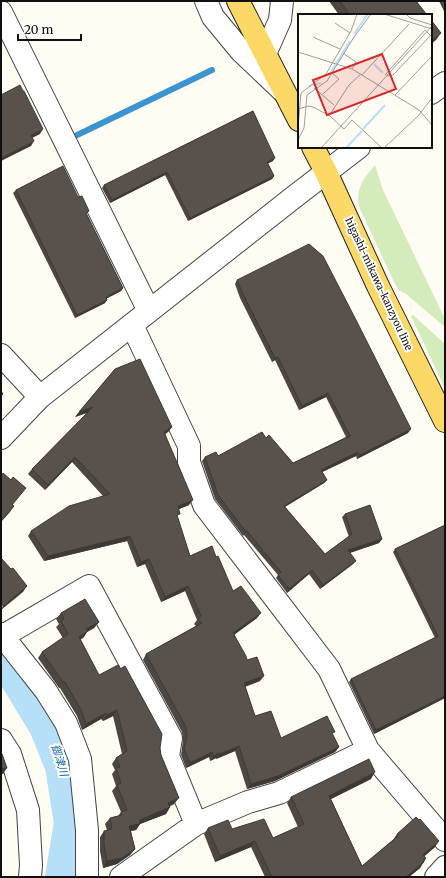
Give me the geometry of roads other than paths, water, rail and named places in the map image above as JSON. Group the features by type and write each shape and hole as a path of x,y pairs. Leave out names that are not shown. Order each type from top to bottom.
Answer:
{"main road":[{"path":"238,1 298,118"},
{"name":"higashi-mikawa-kanzyou line","path":"314,148 378,286 445,421"}],"street":[{"path":"206,1 213,17 241,51 284,92"},
{"path":"265,54 280,20 282,1"},
{"path":"1,12 149,311"},
{"path":"432,92 445,83"},
{"path":"1,438 40,397 358,148"},
{"path":"132,325 189,446 190,462 204,505 329,669 368,750 445,840"},
{"path":"1,355 40,397"},
{"path":"87,877 87,830 80,758 66,723 46,691 2,635 89,586 171,738 168,756 196,824"},
{"path":"1,740 10,754 28,810 31,865 30,877"},
{"path":"121,877 196,824 248,802 279,793 368,750"},
{"path":"436,877 445,867"}],"waterway":[{"path":"70,132 73,137 212,70"},
{"name":"御津川","path":"1,658 14,670 48,726 64,766 73,823 64,877"}]}
